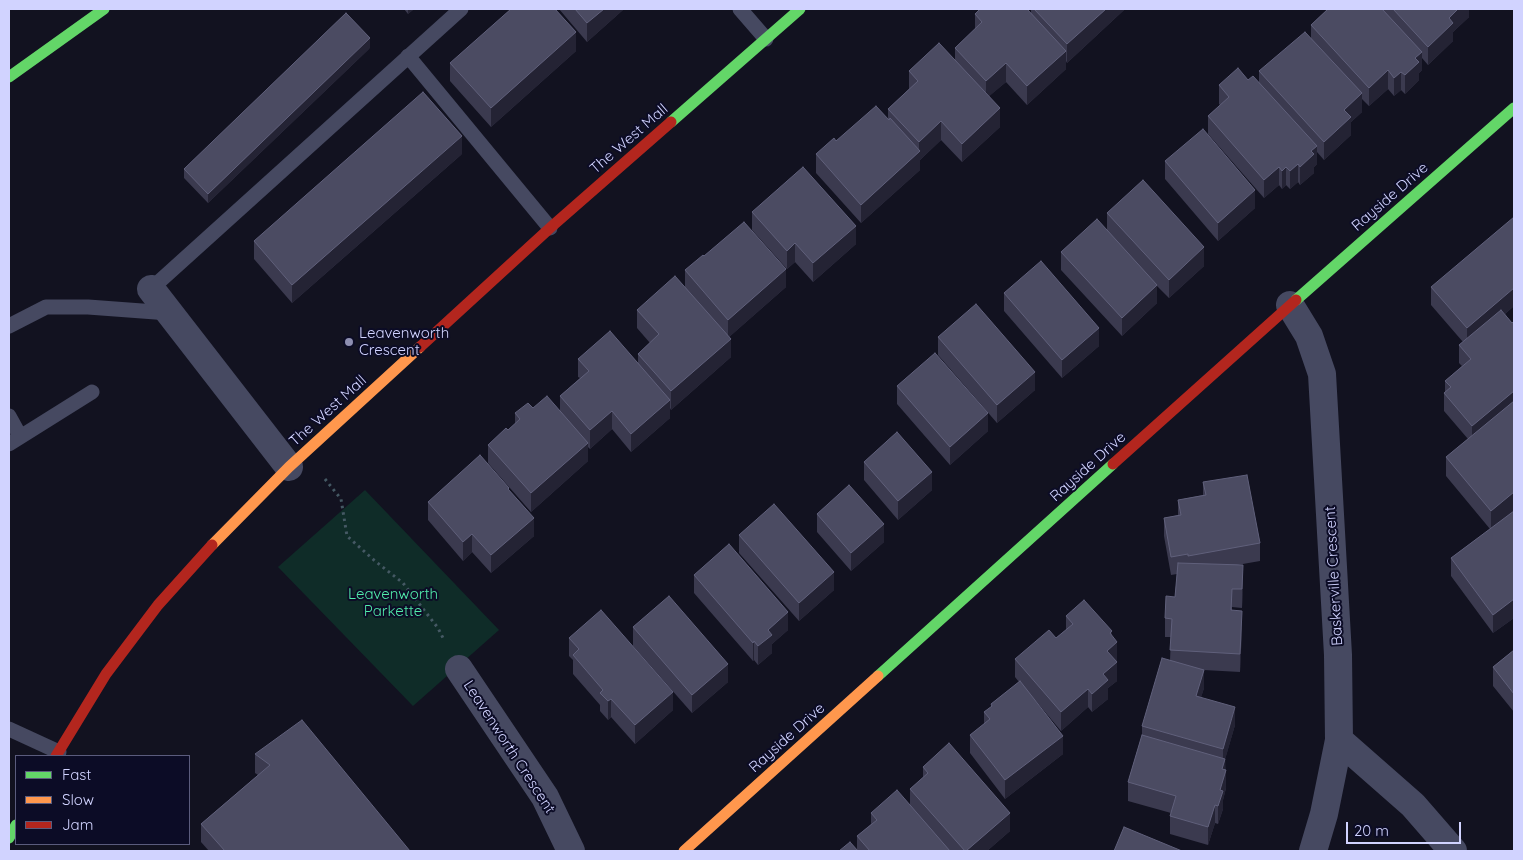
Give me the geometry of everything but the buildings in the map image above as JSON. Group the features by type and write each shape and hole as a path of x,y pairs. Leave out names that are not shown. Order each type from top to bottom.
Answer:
{"main road":[{"path":"9,77 104,9"},
{"name":"The West Mall","path":"58,754 106,674 158,605 200,558 297,460 550,228 800,9"},
{"name":"Rayside Drive","path":"684,851 1290,305 1514,108"},
{"path":"9,838 15,827"}],"street":[{"path":"151,289 169,313 297,460"},
{"name":"Baskerville Crescent","path":"1290,305 1309,336 1322,374 1338,655 1339,740 1324,814 1313,851"},
{"name":"Leavenworth Crescent","path":"459,669 545,797 571,851"},
{"path":"1339,740 1413,805 1453,851"}],"lane":[{"path":"151,289 461,9"},
{"path":"740,9 766,39"},
{"path":"408,56 550,228"},
{"path":"9,326 46,307 88,307 169,313"},
{"path":"9,416 14,440 92,392"},
{"path":"9,729 58,754"}],"path":[{"path":"297,460 341,499 347,536 403,584 438,628 459,669"}],"green space":[{"name":"Leavenworth Parkette","path":"365,490 499,630 413,706 278,567"}],"traffic: fast":[{"path":"9,77 104,9"},
{"path":"671,122 800,9"},
{"path":"1296,300 1514,108"},
{"path":"878,676 1113,464"},
{"path":"9,838 15,827"}],"traffic: slow":[{"path":"212,545 289,467 420,347"},
{"path":"684,851 878,676"}],"traffic: jam":[{"path":"420,347 550,228 671,122"},
{"path":"1113,464 1296,300"},
{"path":"57,755 106,674 158,605 212,545"}],"place":[{"name":"Leavenworth Crescent","path":"349,342"}]}
